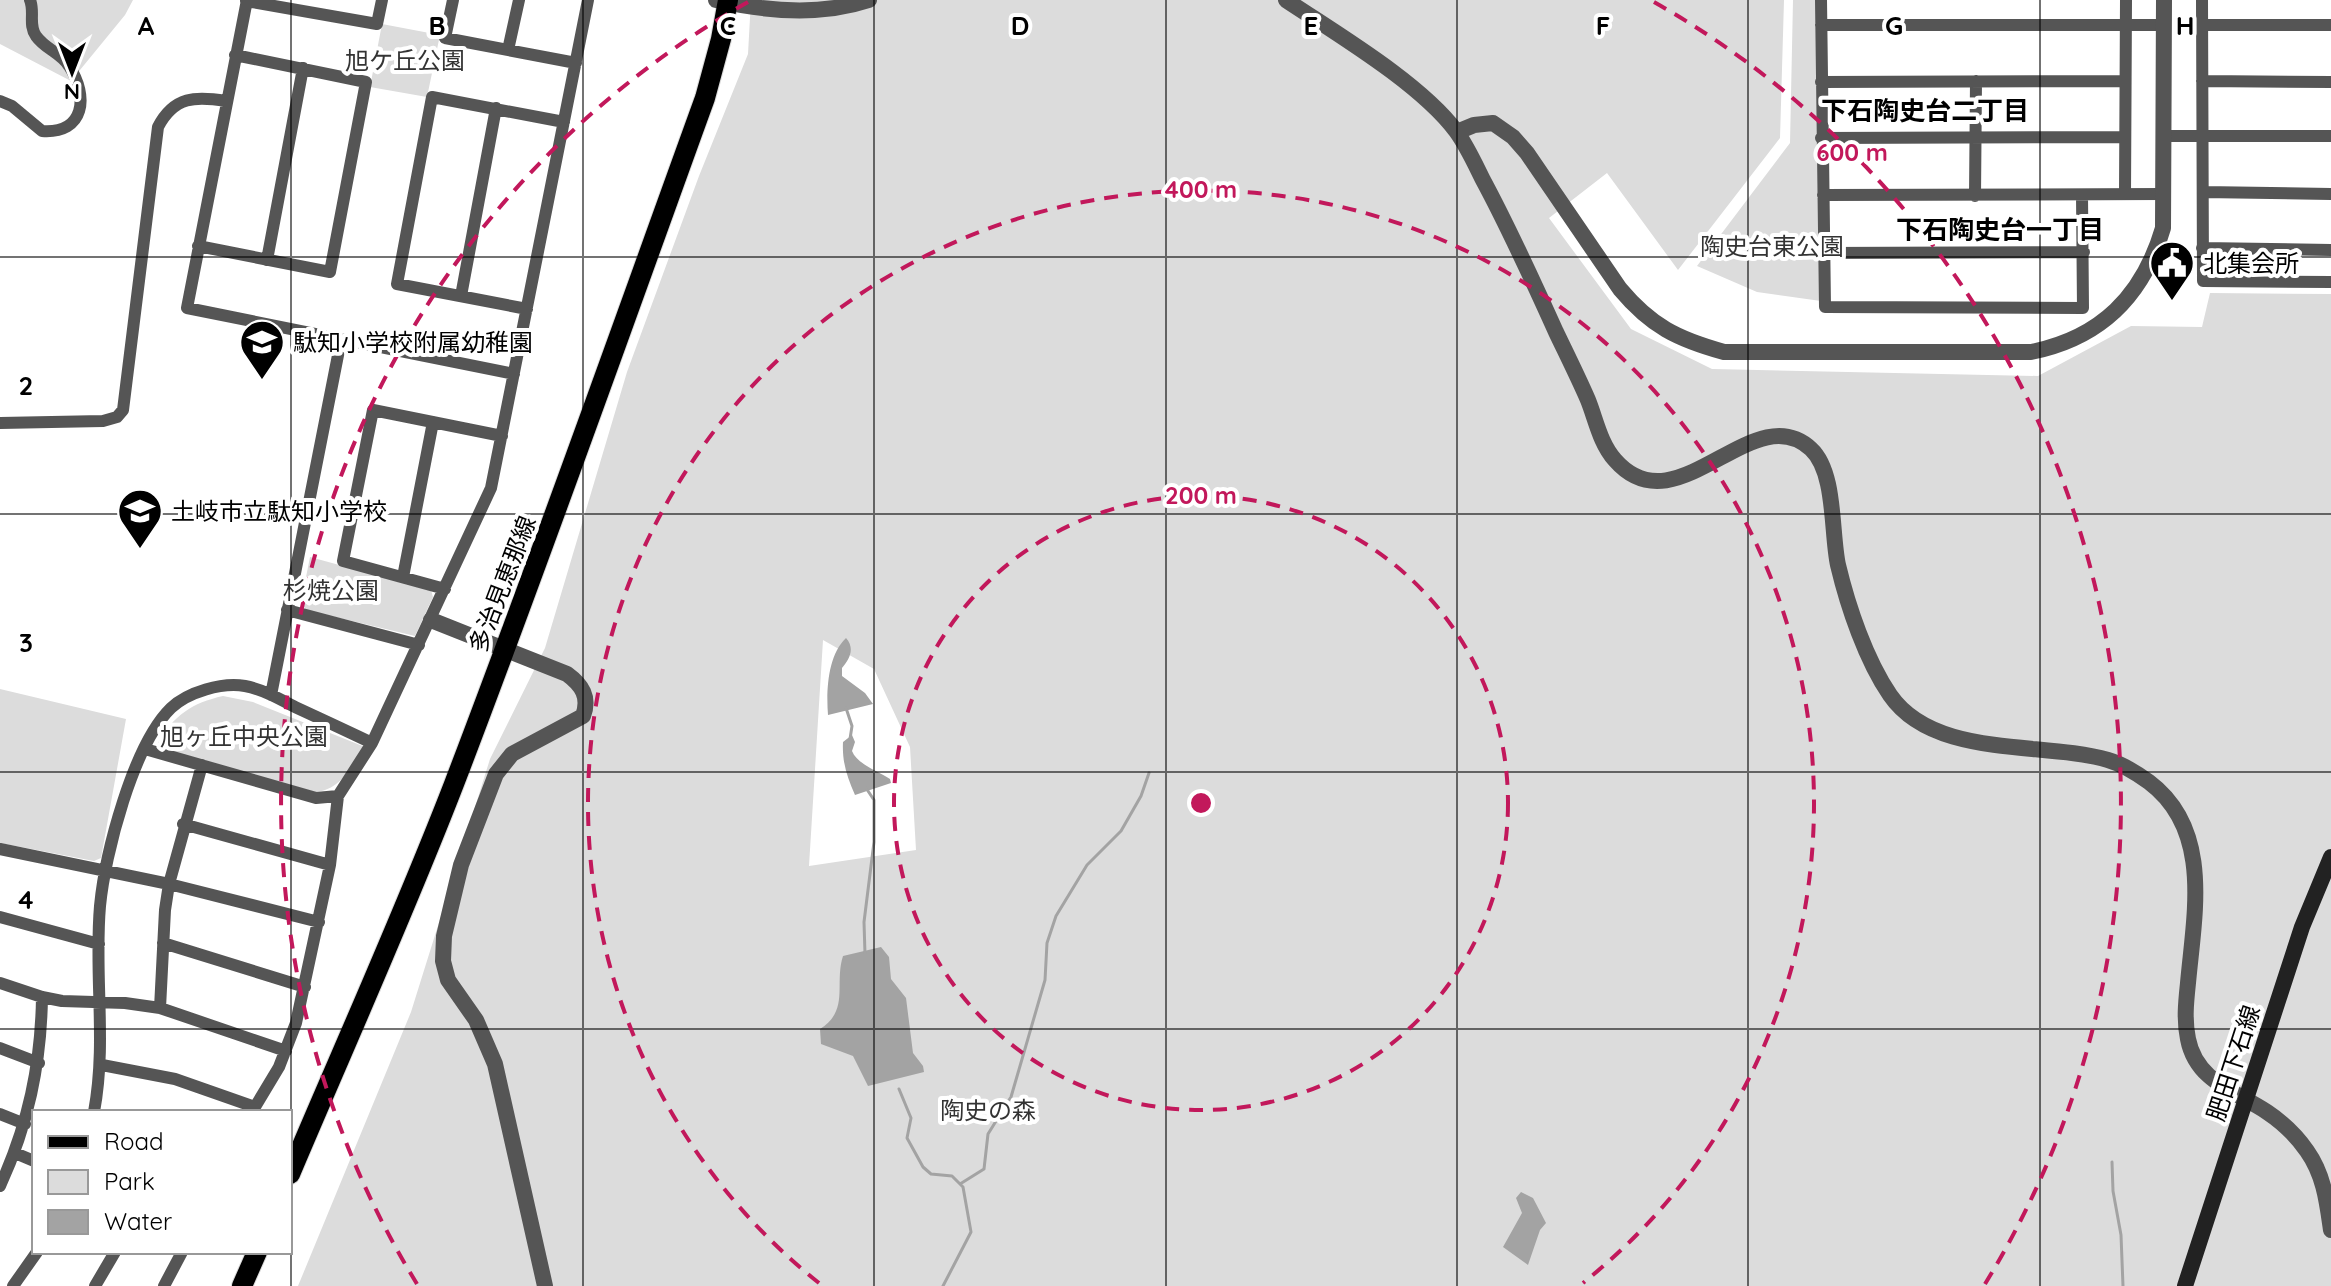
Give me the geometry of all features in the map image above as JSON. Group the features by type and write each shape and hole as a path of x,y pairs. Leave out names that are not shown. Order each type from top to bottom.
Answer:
{"main road":[{"name":"多治見恵那線","path":"292,1169 403,911 540,557 705,98 721,39 724,1"},
{"name":"肥田下石線","path":"2185,1286 2302,927 2331,857"},
{"path":"242,1286 256,1254"}],"street":[{"path":"0,101 12,106 42,131 66,128 75,123 81,104 70,67 36,37 32,28 33,7 30,0"},
{"path":"382,0 377,24 316,6 246,0 187,308 514,374"},
{"path":"453,0 445,38 576,63"},
{"path":"508,50 519,0"},
{"path":"102,1065 175,1079 253,1110 286,1051 305,987 319,922 338,796 372,743 491,488 588,0"},
{"path":"724,1 825,10 869,0"},
{"path":"1286,0 1420,95 1457,132 1500,211 1589,403 1605,445 1616,462 1652,480 1679,479 1750,442 1774,436 1795,440 1811,449 1823,466 1838,566 1874,670 1894,701 1922,724 1942,733 2108,760 2153,785 2173,807 2185,826 2197,879 2185,1017 2195,1061 2206,1075 2288,1129 2305,1147 2325,1187 2331,1230"},
{"path":"1821,0 1825,307 2083,308 2082,195"},
{"path":"2125,194 2126,0"},
{"path":"1457,132 1474,125 1493,123 1513,137 1637,309 1663,330 1688,342 1724,352 2031,352 2057,347 2098,326 2142,280 2155,253 2163,228 2164,0"},
{"path":"2202,0 2203,281 2331,282"},
{"path":"1821,25 2164,25"},
{"path":"2202,25 2331,25"},
{"path":"198,246 330,272 366,82 235,55"},
{"path":"267,260 303,68"},
{"path":"1975,196 1976,81"},
{"path":"1821,82 2125,81"},
{"path":"2202,81 2331,82"},
{"path":"527,309 397,284 432,97 564,122"},
{"path":"0,423 103,421 117,417 123,410 158,127 171,110 191,98 226,101"},
{"path":"461,296 496,108"},
{"path":"2164,136 2331,136"},
{"path":"1821,138 2125,137"},
{"path":"2203,192 2331,194"},
{"path":"1823,195 2163,194"},
{"path":"2202,248 2331,250"},
{"path":"1823,253 2084,252"},
{"path":"271,695 341,340"},
{"path":"445,589 343,561 373,410 502,436"},
{"path":"403,577 433,422"},
{"path":"287,610 419,645"},
{"path":"431,620 567,674 579,682 585,694 587,706 583,716 512,754 496,774 461,865 444,936 443,961 448,980 476,1020 495,1064 545,1286"},
{"path":"94,1110 102,1065 99,944 104,872 116,823 145,749 161,721 172,707 191,696 210,689 245,686 271,695 372,743"},
{"path":"145,749 316,798 338,796"},
{"path":"160,1008 169,884 183,824 202,765"},
{"path":"183,824 330,865"},
{"path":"0,849 169,884 319,922"},
{"path":"0,917 99,944"},
{"path":"163,943 305,987"},
{"path":"0,983 42,997 160,1008 286,1051"},
{"path":"1,1183 25,1124 39,1063 42,997"},
{"path":"0,1048 39,1063"},
{"path":"0,1114 25,1124"},
{"path":"15,1153 32,1160"},
{"path":"13,1286 36,1254"},
{"path":"95,1286 114,1254"},
{"path":"164,1286 181,1254"}],"green space":[{"path":"0,0 133,0 125,15 71,81 0,44"},
{"name":"陶史の森","path":"751,0 1784,0 1780,138 1678,270 1607,173 1549,218 1631,329 1712,369 2038,376 2131,326 2202,327 2210,293 2331,294 2331,1286 298,1286 411,1012 490,759 545,648 627,372 699,176 748,54","holes":["823,640 874,669 910,747 916,850 809,866"]},
{"name":"陶史台東公園","path":"1793,0 1818,0 1821,301 1757,292 1697,266 1790,143"},
{"name":"旭ケ丘公園","path":"382,24 440,35 427,97 370,87"},
{"name":"杉焼公園","path":"310,557 431,590 433,597 415,636 306,610 301,602"},
{"path":"0,689 126,719 101,858 94,861 0,843"},
{"name":"旭ヶ丘中央公園","path":"223,696 253,702 365,747 339,782 315,792 160,749 158,743 177,718 202,702"}],"water":[{"path":"846,638 851,650 842,668 842,676 865,693 873,704 828,715 827,695 832,663"},
{"path":"852,735 855,756 890,779 891,783 855,795 843,749 843,742"},
{"path":"881,947 889,957 891,979 906,998 913,1053 924,1072 868,1086 853,1056 821,1044 820,1029 835,1014 838,1005 843,956"},
{"path":"1521,1192 1533,1198 1546,1223 1540,1230 1528,1265 1503,1247 1522,1213 1516,1198"}],"waterway":[{"path":"846,708 852,726 850,739"},
{"path":"960,1184 984,1169 988,1134 1011,1097 1045,980 1047,943 1056,916 1087,865 1121,831 1141,796 1149,773"},
{"path":"865,954 864,922 874,842 874,800 866,788"},
{"path":"899,1089 911,1118 907,1138 923,1167 931,1174 952,1176 963,1187 971,1232 943,1286"},
{"path":"2112,1162 2113,1191 2121,1235 2123,1286"}],"place":[{"name":"北集会所","path":"2172,302"},
{"name":"駄知小学校附属幼稚園","path":"262,381"},
{"name":"土岐市立駄知小学校","path":"140,550"}],"district":[{"name":"下石陶史台二丁目","path":"1925,110"},
{"name":"下石陶史台一丁目","path":"2000,229"}]}
